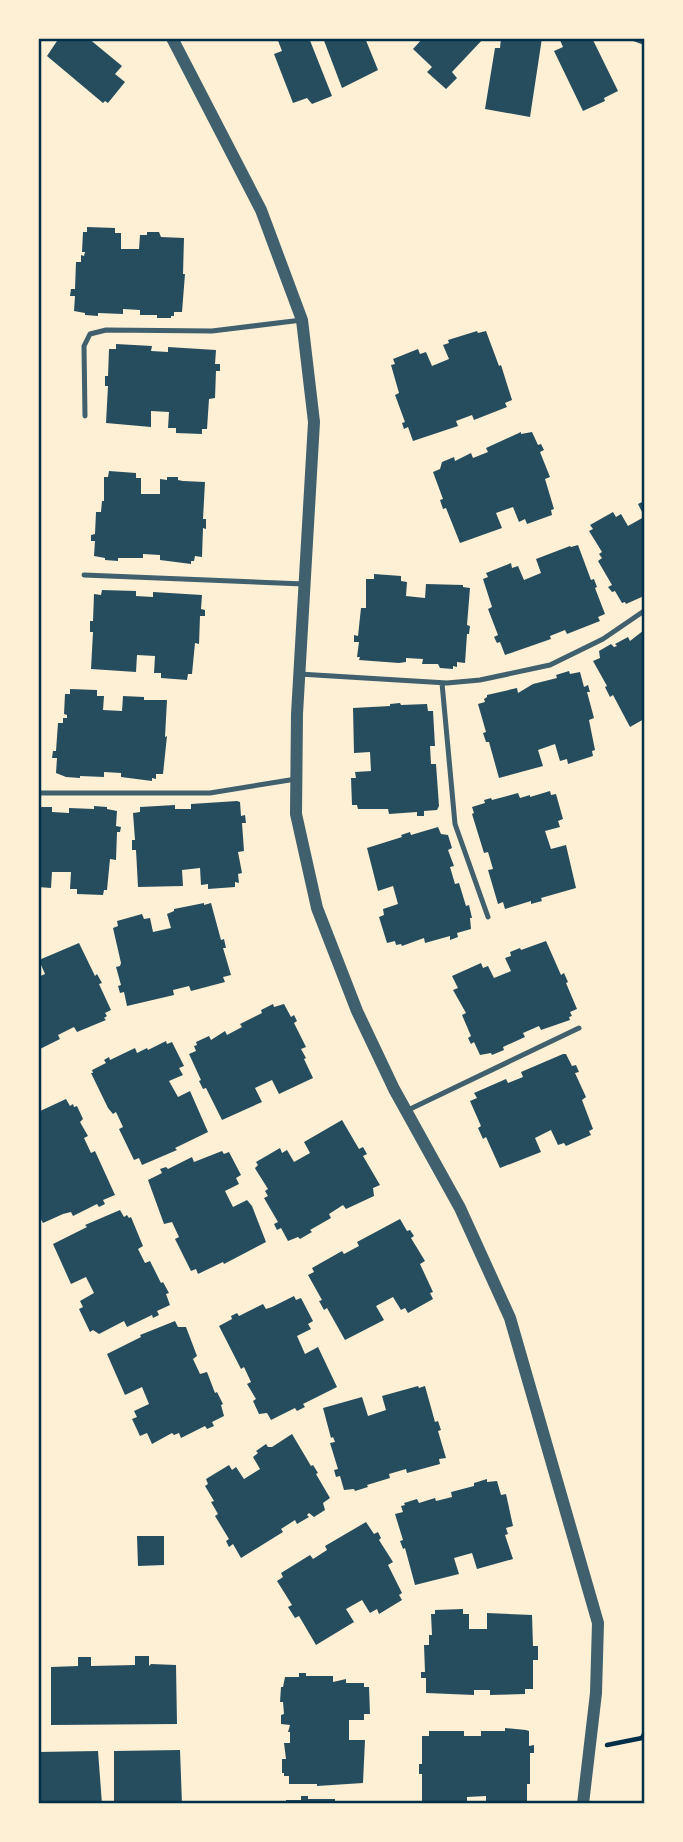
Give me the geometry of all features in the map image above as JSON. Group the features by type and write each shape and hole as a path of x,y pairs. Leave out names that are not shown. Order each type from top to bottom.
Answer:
{"street":[{"path":"172,38 261,209 302,320 314,422 299,674 296,814 317,908 357,1011 406,1111 460,1208 510,1318 598,1623 596,1693 583,1804"}],"lane":[{"path":"85,416 84,346 90,334 106,330 212,331 302,320"},
{"path":"84,575 304,584"},
{"path":"299,674 442,683 480,680 550,665 603,639 645,611"},
{"path":"442,683 455,824 488,917"},
{"path":"38,793 210,793 296,779"},
{"path":"406,1111 579,1028"}],"path":[{"path":"589,1748 642,1738 645,1734"}],"building":[{"path":"59,38 88,38 122,66 115,74 125,82 108,103 103,103 47,56"},
{"path":"277,38 309,38 332,96 312,104 307,98 293,103 274,54 282,51"},
{"path":"323,38 365,38 378,70 342,88"},
{"path":"423,38 484,38 452,72 457,78 446,89 427,72 432,67 413,49"},
{"path":"501,38 542,38 530,117 485,109 495,48 500,48"},
{"path":"559,38 592,38 618,91 604,98 605,101 583,111 554,51 563,47"},
{"path":"644,38 644,45 628,39"},
{"path":"87,227 115,228 115,233 121,233 121,249 139,249 140,235 147,235 147,232 159,232 161,237 184,238 182,312 174,312 171,318 157,318 157,315 140,315 140,310 123,309 123,314 98,313 98,316 74,311 75,296 70,296 71,289 75,289 76,262 81,262 81,255 84,256 83,232 87,232"},
{"path":"486,331 512,400 505,403 507,407 474,420 472,415 456,421 458,426 413,441 408,427 404,429 402,423 405,422 395,395 399,393 391,365 395,364 393,359 418,349 420,354 426,352 432,366 449,359 443,345 449,343 448,340"},
{"path":"116,344 152,346 151,351 168,352 168,347 216,350 215,364 220,364 220,371 216,371 215,398 209,399 207,429 202,429 202,434 176,433 176,428 168,428 169,412 151,411 151,427 106,423 108,386 105,386 105,376 108,376 109,349 116,349"},
{"path":"521,432 532,432 538,445 541,444 544,450 540,452 550,477 545,479 554,509 551,510 552,515 527,524 525,519 519,522 513,507 496,513 502,528 460,543 446,508 443,509 440,500 443,499 433,472 440,469 442,462 454,457 455,461 471,453 473,458 488,452 486,448"},
{"path":"109,471 136,473 136,478 141,478 141,494 160,494 160,479 167,480 167,477 205,482 203,519 206,519 206,529 203,528 202,557 195,556 191,564 160,560 160,555 143,554 143,558 118,558 118,561 94,556 95,541 91,541 91,535 95,534 96,512 101,512 104,477 108,477"},
{"path":"644,501 644,516 638,504"},
{"path":"613,512 616,517 621,514 628,526 644,517 644,596 626,604 608,587 612,585 598,561 602,558 599,554 602,552 589,531 593,529 590,525"},
{"path":"578,545 591,580 594,579 605,614 598,617 600,621 567,634 565,630 550,636 551,639 505,655 500,642 497,643 494,637 498,635 488,609 492,607 483,579 488,577 486,573 511,563 512,568 518,566 524,580 541,573 536,559"},
{"path":"374,574 401,576 401,581 407,582 406,596 425,598 426,584 463,585 470,588 467,625 470,626 465,663 457,662 457,667 453,666 453,669 440,668 438,664 422,664 423,659 406,658 406,662 399,663 359,660 359,642 354,642 354,635 358,636 361,608 366,608 366,579 374,579"},
{"path":"102,590 136,591 136,596 153,597 153,592 202,595 201,609 205,610 205,616 200,616 199,644 195,643 192,674 188,674 187,680 161,678 161,673 154,673 155,656 137,655 136,672 91,669 93,632 90,632 90,621 93,621 94,594 101,595"},
{"path":"644,630 644,719 630,727 613,695 610,697 593,661 600,658 599,651 611,644 617,646 615,644 628,637 630,641"},
{"path":"569,671 570,674 580,672 584,687 588,685 590,692 587,692 594,718 589,720 595,750 592,751 593,756 568,764 567,759 560,761 555,744 538,750 543,766 499,778 489,742 486,742 483,733 486,732 478,704 485,702 487,695 517,688 518,693 533,684 557,678 556,675"},
{"path":"70,689 97,690 97,696 104,696 103,710 122,711 123,696 167,700 163,774 156,774 156,779 152,778 152,781 121,777 121,773 104,772 104,777 80,778 56,773 57,758 52,758 53,751 56,751 58,723 63,723 63,718 67,718 64,714 65,694 70,694"},
{"path":"400,703 427,704 428,711 433,711 435,746 430,746 431,764 436,764 439,806 437,810 424,811 424,816 417,816 417,812 389,814 388,809 358,809 357,805 352,805 351,778 356,778 355,772 371,771 370,752 354,753 353,708"},
{"path":"550,791 551,795 556,794 563,819 558,821 560,827 545,831 551,849 566,845 576,888 541,898 542,901 531,904 531,901 505,909 503,902 498,904 488,870 493,869 488,852 484,853 472,807 491,798 492,800 518,793 520,798 530,797"},
{"path":"240,802 241,816 245,815 246,823 242,823 244,851 238,852 242,873 238,874 239,883 235,882 235,887 208,889 208,884 201,885 200,868 182,870 183,886 138,887 136,850 132,850 132,840 135,840 133,813 140,812 140,807 175,805 175,809 191,809 191,804"},
{"path":"94,806 117,811 116,826 121,827 120,832 117,832 116,860 110,859 107,890 104,890 103,895 77,894 77,889 70,889 71,872 52,872 51,888 38,887 38,807 52,807 52,812 69,813 69,808 94,809"},
{"path":"438,827 441,834 448,835 452,848 448,850 454,866 450,867 455,884 459,883 466,906 469,905 471,929 457,933 458,937 450,940 450,936 425,943 424,938 402,946 396,945 395,941 387,943 379,917 384,915 383,909 398,904 393,886 378,891 367,848 410,832 411,835"},
{"path":"211,903 221,940 224,939 226,948 223,948 231,975 223,977 225,982 191,991 189,986 173,990 174,995 127,1006 124,992 120,993 118,986 121,985 116,967 121,963 113,928 118,926 117,921 142,914 144,919 150,918 153,932 171,928 167,914 174,909"},
{"path":"546,941 561,975 564,973 577,1009 570,1012 570,1020 541,1030 539,1026 523,1033 525,1037 503,1047 504,1050 492,1055 480,1055 474,1042 471,1044 468,1038 471,1036 462,1015 466,1013 453,990 458,988 452,976 481,963 483,968 488,966 494,978 511,971 505,958 511,956 510,952"},
{"path":"79,943 95,976 97,974 102,983 99,984 111,1010 105,1013 106,1020 77,1032 74,1027 58,1035 60,1039 38,1050 38,977 45,974 39,960"},
{"path":"273,1004 274,1007 284,1004 291,1017 294,1015 297,1021 294,1023 306,1047 301,1049 306,1058 304,1059 313,1078 279,1094 272,1080 255,1088 262,1102 222,1120 206,1088 203,1089 199,1081 201,1080 189,1054 196,1051 196,1042 209,1036 211,1040 225,1031 227,1035"},
{"path":"166,1041 167,1044 172,1042 184,1066 179,1068 183,1075 169,1081 178,1097 190,1091 208,1132 175,1148 177,1150 142,1165 139,1158 134,1160 119,1129 123,1127 116,1112 113,1114 108,1108 91,1073 106,1063 104,1060 109,1057 110,1060 135,1048 137,1053 147,1048 148,1050"},
{"path":"566,1054 572,1066 576,1065 579,1072 575,1073 586,1097 582,1100 593,1129 589,1131 591,1135 566,1146 564,1143 558,1145 551,1130 535,1138 541,1152 500,1168 486,1137 483,1139 478,1128 481,1126 470,1101 477,1098 474,1093 506,1079 508,1083 523,1077 521,1072"},
{"path":"66,1099 70,1106 77,1106 83,1119 80,1122 88,1136 84,1138 91,1153 95,1151 115,1195 103,1200 105,1204 99,1207 97,1204 73,1216 71,1212 43,1223 38,1214 38,1112"},
{"path":"342,1120 359,1149 363,1147 367,1154 363,1156 380,1185 373,1188 374,1196 346,1209 343,1205 329,1214 331,1218 310,1230 312,1232 300,1239 298,1237 288,1241 281,1228 277,1230 274,1224 278,1222 264,1198 268,1196 265,1191 268,1189 255,1168 258,1165 256,1162 280,1148 282,1153 287,1150 294,1162 310,1153 304,1142"},
{"path":"222,1151 224,1154 229,1152 241,1175 236,1178 239,1184 225,1191 233,1207 247,1200 252,1206 266,1242 198,1274 196,1269 191,1271 175,1239 179,1237 172,1222 164,1224 148,1180 162,1173 160,1169 168,1169 192,1157 194,1162"},
{"path":"120,1210 124,1217 131,1217 143,1246 138,1249 145,1263 150,1261 161,1283 163,1282 169,1293 166,1294 170,1305 157,1311 159,1315 153,1318 152,1315 127,1327 124,1321 99,1334 93,1330 90,1332 79,1309 83,1307 80,1301 94,1293 86,1277 71,1284 53,1244 87,1227 85,1225"},
{"path":"400,1219 407,1231 410,1230 414,1236 411,1238 425,1261 420,1264 433,1292 430,1293 433,1299 408,1313 405,1308 401,1310 393,1297 376,1306 384,1320 345,1340 327,1308 324,1310 319,1301 322,1300 308,1275 314,1272 312,1268 342,1251 344,1254 359,1246 357,1242"},
{"path":"294,1296 296,1300 301,1298 313,1321 308,1324 311,1329 297,1336 305,1354 318,1347 337,1387 303,1404 305,1407 297,1411 295,1408 271,1420 267,1413 259,1414 253,1401 256,1399 247,1384 251,1382 244,1367 241,1369 219,1326 237,1313 239,1316 263,1304 266,1309"},
{"path":"175,1321 178,1327 186,1327 197,1356 193,1359 200,1374 207,1372 215,1393 217,1392 223,1404 224,1416 212,1422 214,1426 207,1429 205,1426 181,1438 179,1433 172,1433 152,1444 147,1433 140,1436 132,1419 137,1417 134,1411 149,1404 142,1387 125,1395 107,1354 141,1337 140,1335"},
{"path":"425,1386 435,1422 438,1421 441,1430 438,1431 446,1458 439,1459 440,1464 407,1473 406,1469 389,1474 390,1478 367,1485 368,1487 355,1491 344,1490 340,1476 336,1477 334,1470 338,1469 330,1443 335,1442 333,1437 331,1438 323,1408 362,1397 368,1416 386,1410 382,1396"},
{"path":"292,1434 318,1473 316,1474 330,1498 323,1503 325,1510 314,1517 309,1513 309,1517 297,1524 295,1520 281,1529 283,1532 241,1558 233,1544 229,1547 226,1541 229,1539 215,1516 218,1514 205,1486 208,1484 206,1479 229,1465 232,1470 236,1467 244,1479 260,1469 253,1457 258,1453 256,1451 266,1444 272,1447"},
{"path":"487,1479 487,1482 497,1481 501,1495 506,1494 513,1526 506,1528 508,1534 505,1535 513,1559 477,1569 472,1553 454,1558 459,1574 415,1585 405,1548 403,1549 400,1541 403,1540 395,1514 403,1512 401,1506 405,1505 404,1503 417,1499 419,1503 452,1497 451,1492 474,1486 474,1483"},
{"path":"366,1522 374,1534 378,1532 381,1538 379,1540 393,1562 388,1565 402,1593 399,1595 402,1600 379,1614 377,1609 370,1613 362,1600 346,1609 354,1622 316,1645 299,1616 295,1618 288,1607 292,1605 277,1581 283,1577 281,1573 310,1555 313,1559 327,1550 325,1546"},
{"path":"137,1536 164,1536 164,1565 138,1566"},
{"path":"463,1609 463,1614 469,1614 469,1629 487,1629 487,1613 532,1615 533,1646 538,1646 538,1660 533,1660 533,1689 525,1689 525,1694 490,1695 490,1690 474,1690 474,1695 426,1693 426,1678 421,1678 421,1672 425,1672 424,1645 429,1645 429,1635 432,1635 431,1614 435,1614 435,1610"},
{"path":"135,1656 149,1656 149,1666 176,1665 177,1724 51,1725 51,1667 78,1666 78,1657 91,1657 91,1666 135,1665"},
{"path":"299,1673 306,1673 306,1676 333,1676 333,1682 346,1679 346,1683 364,1683 364,1687 369,1687 370,1714 364,1714 364,1720 349,1720 349,1740 365,1740 363,1783 317,1786 289,1784 289,1776 282,1773 282,1759 286,1759 284,1743 290,1743 290,1725 281,1724 281,1715 284,1714 283,1702 280,1702 281,1687 285,1677 299,1677"},
{"path":"505,1728 529,1731 529,1746 534,1745 534,1753 530,1753 527,1804 486,1804 486,1796 467,1797 467,1804 422,1804 422,1774 419,1774 419,1764 422,1764 422,1736 429,1736 429,1731 464,1731 464,1736 481,1736 481,1731 505,1731"},
{"path":"180,1750 182,1804 114,1804 114,1751"},
{"path":"98,1751 102,1804 38,1804 38,1752"},
{"path":"301,1796 308,1796 308,1799 335,1799 335,1804 286,1804 286,1800 301,1800"}]}
